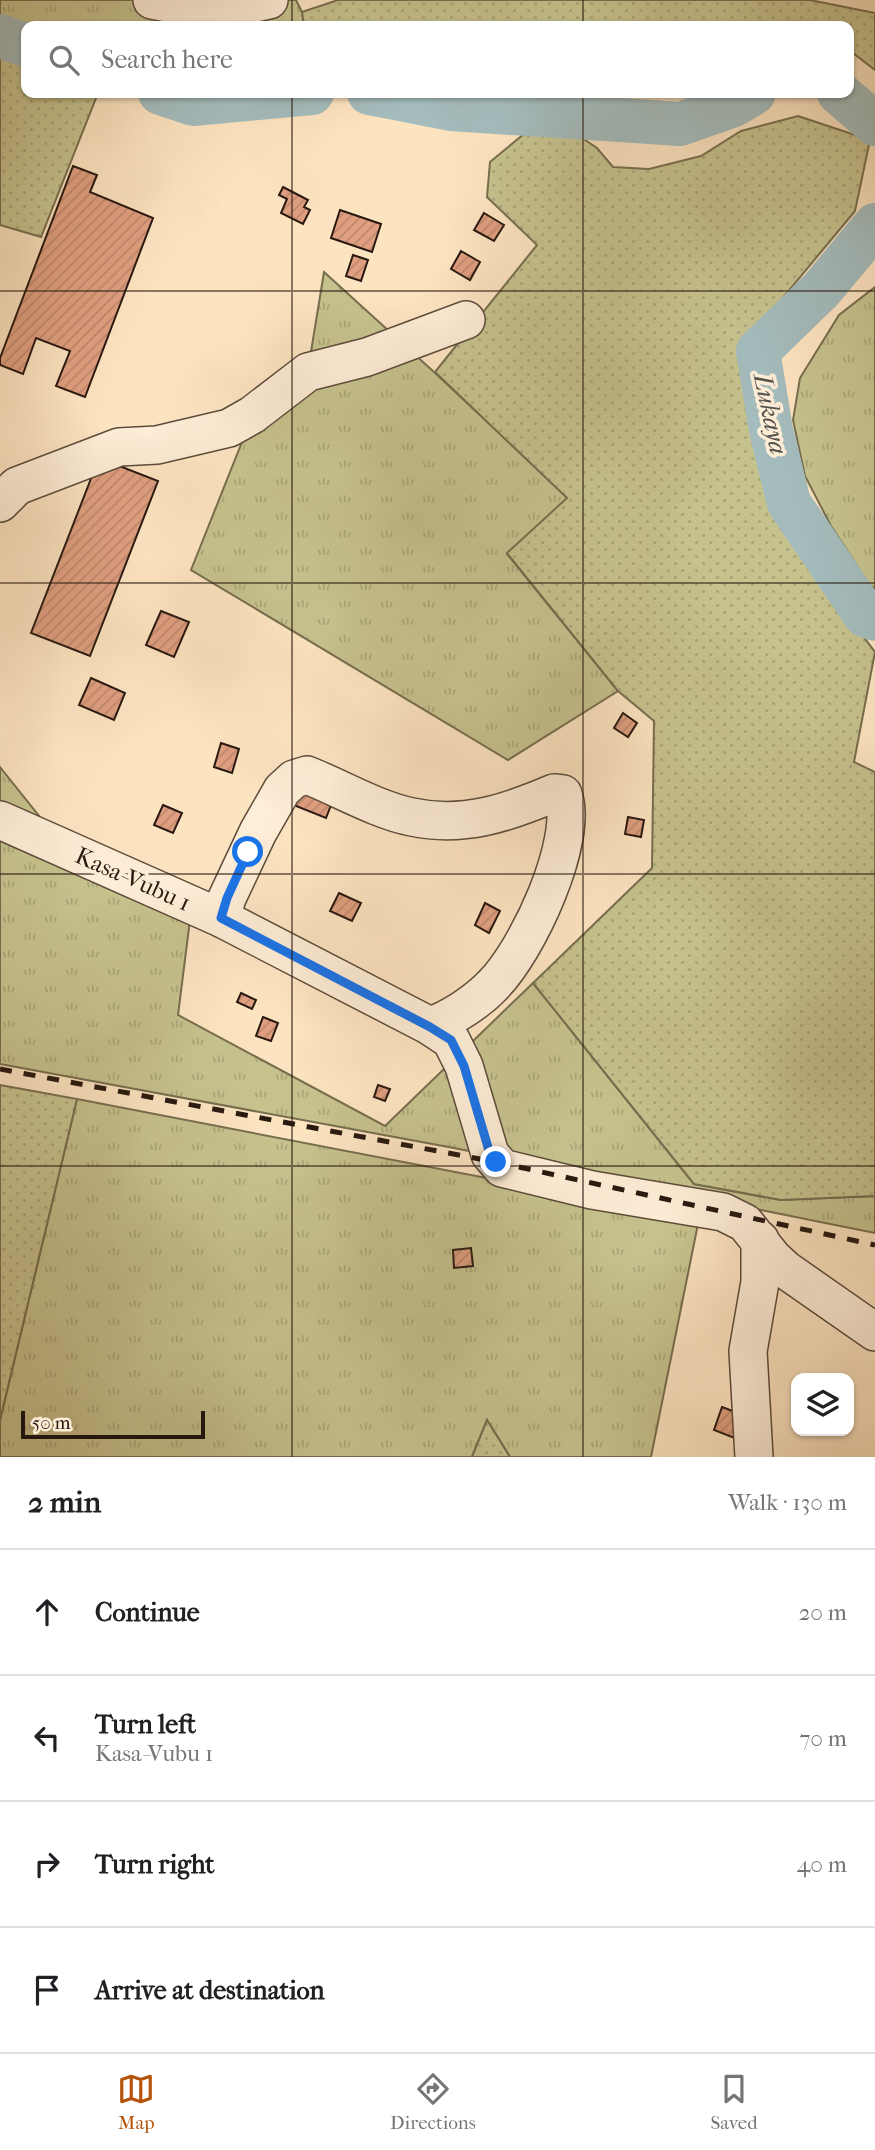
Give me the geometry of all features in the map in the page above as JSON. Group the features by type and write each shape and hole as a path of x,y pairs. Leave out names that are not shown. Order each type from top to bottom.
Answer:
{"street":[{"path":"152,0 199,9 227,9 269,0"},
{"path":"0,503 17,486 119,447 157,445 229,428 252,415 308,372 367,357 466,320"},
{"path":"221,918 227,898 258,832 282,790 294,779 307,775 410,817 439,821 465,821 501,813 554,793 563,794 566,805 565,824 555,871 537,916 520,948 492,987 444,1021 440,1033 464,1066 490,1154 502,1168 592,1190 723,1212 745,1223 786,1270 875,1332"},
{"name":"Kasa-Vubu 1","path":"0,820 221,918 440,1033"},
{"path":"754,1457 748,1351 760,1282 760,1240"}],"green space":[{"path":"0,0 296,0 303,21 21,21 21,26 0,24"},
{"path":"338,0 810,0 875,13 875,70 854,54 854,21 303,21 302,12"},
{"path":"0,52 21,61 21,98 96,98 41,237 0,225"},
{"path":"798,116 870,140 855,211 747,341 746,381 781,528 875,652 854,762 875,772 875,1196 781,1200 694,1184 533,983 652,868 654,721 618,691 507,553 567,498 435,372 537,245 487,197 490,162 530,129 567,128 597,148 613,167 649,169 701,156 741,131"},
{"path":"324,272 568,498 507,554 618,691 508,760 191,570 242,442 309,364"},
{"path":"875,287 875,589 831,526 805,476 793,420 800,378 839,315"},
{"path":"0,767 48,827 190,920 178,1015 385,1126 533,983 694,1184 781,1200 875,1196 875,1233 454,1148 0,1064"},
{"path":"0,1085 77,1099 0,1420"},
{"path":"77,1099 699,1219 651,1457 510,1457 487,1420 472,1457 0,1457 0,1420"},
{"path":"487,1420 510,1457 472,1457"}],"building":[{"path":"73,166 97,175 90,192 153,218 85,397 56,386 70,351 36,338 23,374 0,365 0,358"},
{"path":"283,187 308,200 304,207 310,210 303,224 281,213 287,199 279,195"},
{"path":"340,210 381,224 372,252 331,238"},
{"path":"484,213 504,225 494,241 474,230"},
{"path":"461,251 480,262 470,280 451,269"},
{"path":"353,255 368,260 361,281 346,276"},
{"path":"99,458 158,481 90,656 31,633"},
{"path":"161,611 189,622 174,657 146,645"},
{"path":"91,678 125,693 114,720 79,705"},
{"path":"623,713 637,723 628,737 614,728"},
{"path":"221,743 239,749 232,773 214,767"},
{"path":"301,781 335,795 326,818 291,804"},
{"path":"163,805 182,813 173,833 154,825"},
{"path":"628,817 644,820 641,837 625,834"},
{"path":"339,893 361,903 352,921 330,911"},
{"path":"485,903 500,911 489,933 475,925"},
{"path":"241,993 256,1000 252,1009 237,1002"},
{"path":"263,1017 278,1023 271,1041 256,1036"},
{"path":"378,1085 390,1089 385,1101 374,1097"},
{"path":"471,1248 473,1266 454,1268 453,1250"},
{"path":"722,1407 746,1416 737,1439 714,1430"}],"waterway":[{"name":"Lukaya","path":"0,36 21,43"},
{"name":"Lukaya","path":"175,98 193,104 258,98"},
{"name":"Lukaya","path":"395,98 451,109 680,124 734,105 746,98"},
{"name":"Lukaya","path":"845,98 875,124"},
{"name":"Lukaya","path":"875,225 821,290 758,351 771,430 789,503 866,616 875,619"}],"railway":[{"path":"0,1069 496,1162 875,1245"}],"route":[{"path":"248,852 221,918 451,1040 464,1066 490,1154 496,1162"}]}
